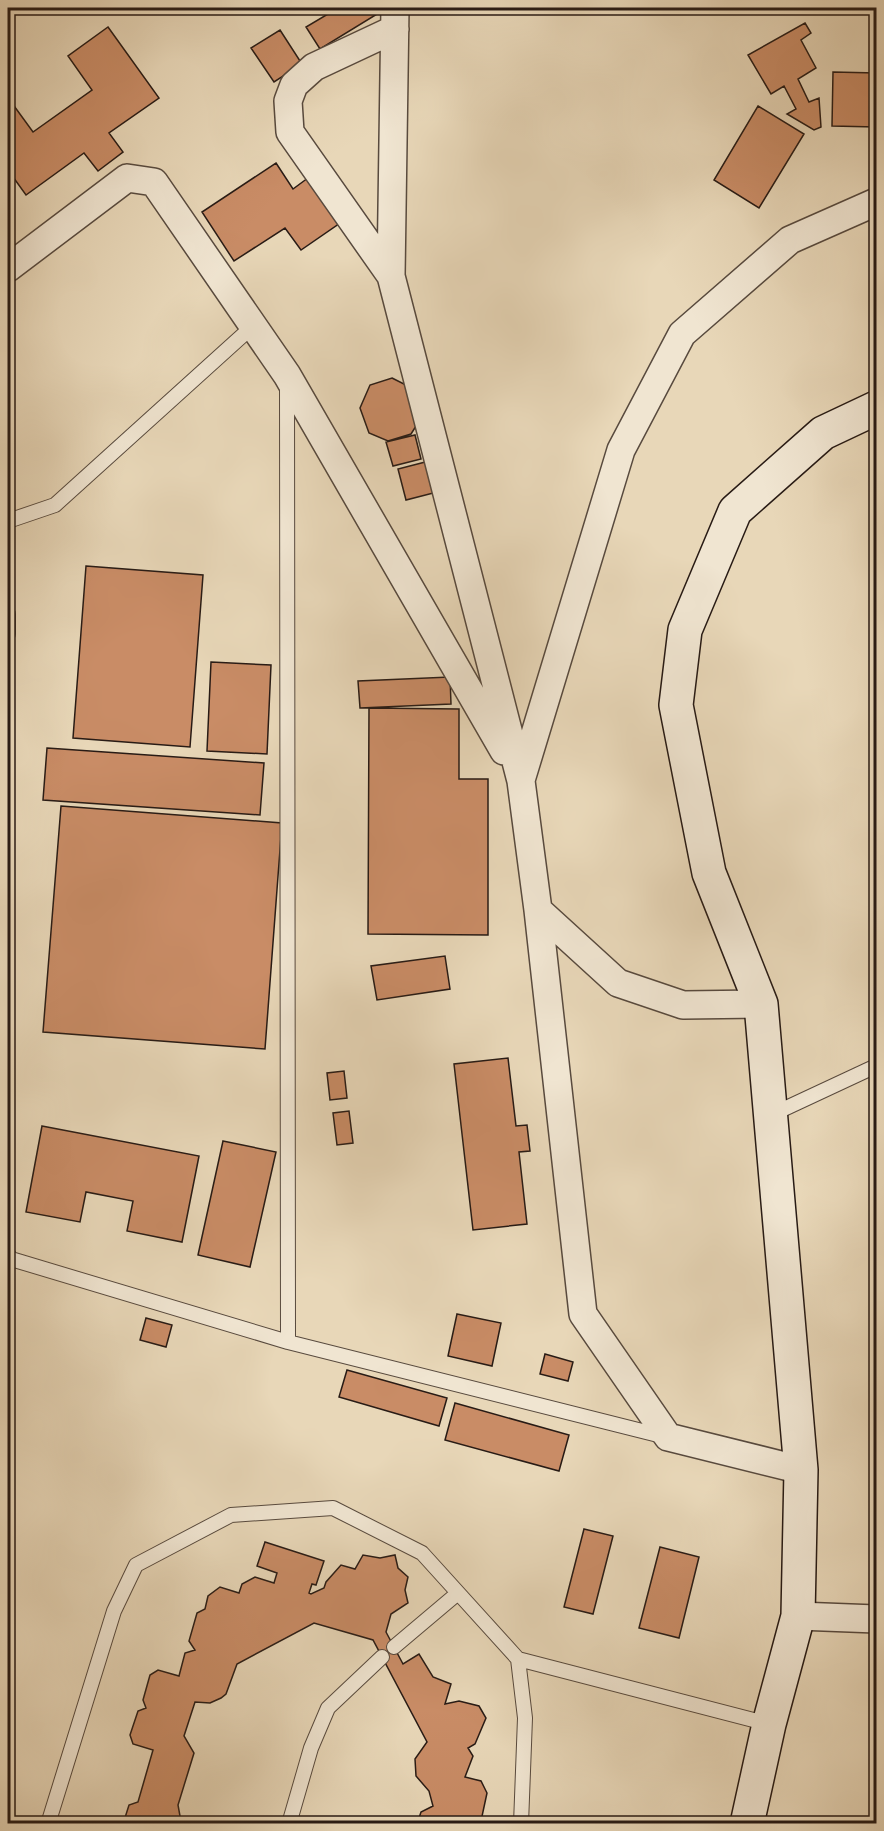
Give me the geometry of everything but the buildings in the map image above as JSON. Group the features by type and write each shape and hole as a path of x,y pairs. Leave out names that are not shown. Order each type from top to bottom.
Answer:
{"street":[{"path":"391,276 290,132 288,101 294,85 314,67 395,18"},
{"path":"395,18 391,276 521,781 538,910 583,1314 668,1437 801,1470"},
{"path":"8,268 127,178 154,182 287,375 521,781"},
{"path":"521,781 621,450 682,334 790,240 876,202"},
{"path":"747,1824 769,1724 798,1616 801,1470 761,1004 709,873 676,705 685,630 735,511 823,434 876,408"},
{"path":"538,910 618,983 683,1005 761,1004"},
{"path":"798,1616 876,1619"}],"lane":[{"path":"8,521 55,505 253,326"},
{"path":"287,375 288,1342"},
{"path":"8,614 8,634"},
{"path":"771,1115 876,1066"},
{"path":"8,1254 11,1259 288,1342 668,1437"},
{"path":"48,1824 114,1611 136,1565 231,1515 333,1508 422,1553 519,1659 769,1724"},
{"path":"394,1647 458,1593"},
{"path":"289,1824 311,1748 328,1708 382,1657"},
{"path":"519,1659 525,1718 521,1824"}]}
